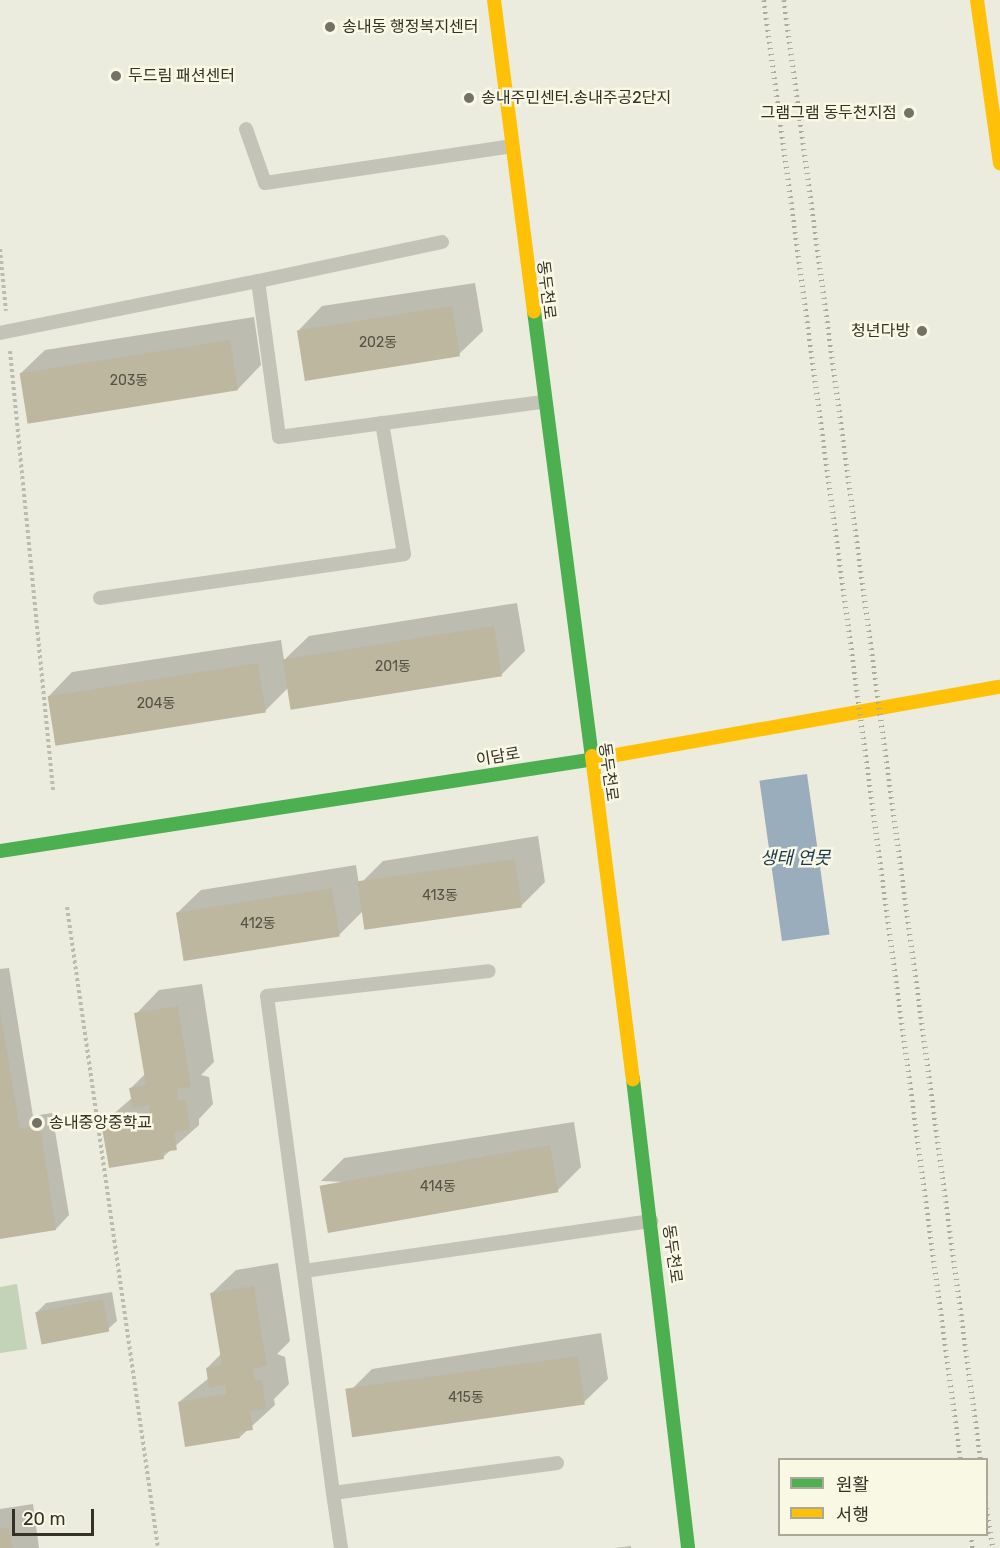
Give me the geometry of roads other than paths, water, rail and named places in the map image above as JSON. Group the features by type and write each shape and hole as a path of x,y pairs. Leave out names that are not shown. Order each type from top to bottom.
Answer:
{"street":[{"name":"동두천로","path":"494,0 543,402 651,1221 688,1548"},
{"path":"976,0 1000,163"},
{"name":"이담로","path":"0,851 590,760 1000,687"}],"lane":[{"path":"246,129 265,183 512,146"},
{"path":"4,332 442,242"},
{"path":"258,281 279,436 543,402"},
{"path":"100,598 404,554 382,423"},
{"path":"341,1548 267,996 489,971"},
{"path":"304,1271 651,1221"},
{"path":"333,1493 557,1463"}],"water":[{"name":"생태 연못","path":"807,774 830,934 782,941 759,781"}],"railway":[{"path":"764,0 961,1458"},
{"path":"784,0 981,1458"},
{"path":"988,1515 993,1548"},
{"path":"971,1536 973,1548"}],"place":[{"name":"송내동 행정복지센터","path":"330,27"},
{"name":"두드림 패션센터","path":"116,76"},
{"name":"송내주민센터.송내주공2단지","path":"469,98"},
{"name":"그램그램 동두천지점","path":"909,113"},
{"name":"청년다방","path":"922,331"},
{"name":"송내중앙중학교","path":"37,1123"}]}
